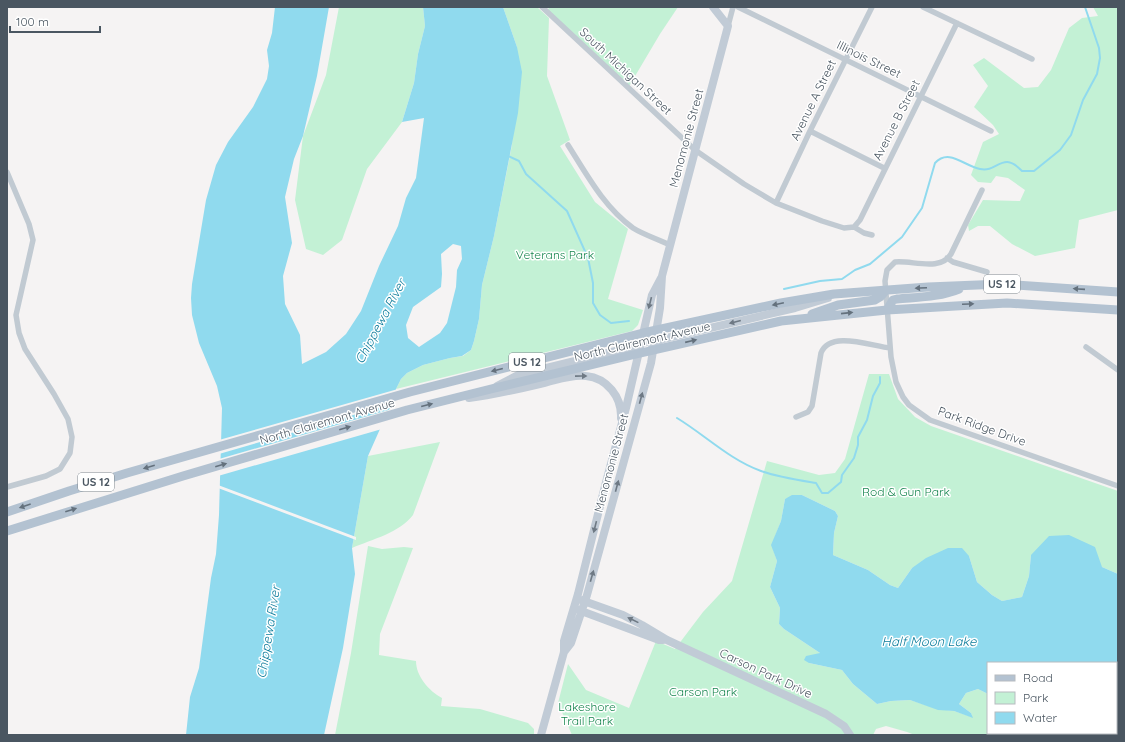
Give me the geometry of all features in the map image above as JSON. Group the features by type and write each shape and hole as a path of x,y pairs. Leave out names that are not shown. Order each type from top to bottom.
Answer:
{"main road":[{"path":"713,7 728,26"},
{"name":"Menomonie Street","path":"542,735 564,652 564,641 581,600 651,363 660,308 662,276 728,26"},
{"name":"Menomonie Street","path":"581,600 652,295 662,276"},
{"name":"North Clairemont Avenue","path":"7,512 69,491 410,392 643,333 781,303 840,293 1002,284 1118,292"},
{"path":"887,310 893,300 950,293 966,286"},
{"path":"798,319 838,305 875,300 886,290"},
{"path":"654,347 669,338 808,305 840,293"},
{"name":"North Clairemont Avenue","path":"7,531 183,476 408,410 640,348 654,347 781,321 887,310 1007,303 1118,310"},
{"path":"640,348 657,330"},
{"path":"446,401 489,395 568,377 587,376 600,380 613,391 619,403 621,424"},
{"name":"Carson Park Drive","path":"581,600 630,619 667,640 826,714 844,726 850,735"},
{"name":"Carson Park Drive","path":"577,610 659,640 667,640"}],"street":[{"name":"Menomonie Street","path":"728,26 732,7"},
{"name":"Illinois Street","path":"738,7 990,131"},
{"name":"Avenue A Street","path":"776,204 810,131 872,7"},
{"path":"923,7 1032,59"},
{"name":"South Michigan Street","path":"546,8 695,150 776,204 828,223 844,228 854,227 864,233 872,235"},
{"name":"Avenue B Street","path":"854,227 860,220 884,168 957,23"},
{"path":"810,131 884,168"},
{"path":"568,145 598,192 609,206 634,228 670,245"},
{"path":"7,172 29,224 33,240 16,315 19,333 25,349 68,419 72,437 70,453 60,469 46,476 7,487"},
{"path":"982,190 947,258 953,262 987,272"},
{"name":"Park Ridge Drive","path":"947,258 944,261 935,263 895,262 889,267 886,274 887,310 893,371 899,389 909,405 924,416 945,426 1118,486"},
{"path":"796,417 808,412 812,406 821,353 825,346 838,340 890,348"},
{"path":"1086,347 1118,370"}],"green space":[{"path":"339,7 423,7 425,26 418,54 414,83 402,122 367,169 342,240 323,255 306,249 295,200 303,136 326,75"},
{"name":"Veterans Park","path":"503,7 537,7 549,18 547,76 570,140 560,146 595,202 628,229 608,299 643,310 638,325 632,331 396,389 401,379 407,373 423,365 463,356 471,350 474,341 479,319 482,285 494,236 512,145 517,47"},
{"path":"550,7 678,7 628,88 546,11"},
{"path":"1093,7 1118,7 1118,210 1079,220 1075,248 1035,256 1012,244 990,226 978,226 969,231 968,225 983,200 1020,201 1025,190 1008,178 996,176 991,183 978,182 971,175 983,142 999,134 993,125 974,107 988,86 973,65 984,58 1024,88 1038,87 1051,70 1069,28 1082,18 1098,16"},
{"path":"869,374 889,374 898,399 915,417 931,426 1118,491 1118,574 1102,567 1031,555 1029,576 1022,597 1002,601 992,595 977,582 969,556 912,568 898,588 890,585 868,570 833,555 834,533 838,516 835,511 802,495 785,499 781,521 774,539 773,549 777,561 770,587 780,608 779,624 820,653 809,663 842,670 853,684 877,704 891,701 910,700 938,709 954,711 972,717 971,713 959,704 966,693 978,689 987,694 987,734 1046,735 915,735 886,726 876,729 873,735 572,735 558,703 568,664 586,690 629,708 656,641 675,649 703,612 732,581 767,461 819,475 835,473 845,459"},
{"path":"440,442 413,515 393,531 352,548 368,456"},
{"path":"368,546 382,549 404,547 413,548 380,634 379,655 416,661 418,672 424,682 432,691 442,698 441,706 480,709 528,723 534,729 534,735 335,735 351,653"}],"water":[{"name":"Chippewa River","path":"275,7 329,7 317,76 303,136 294,159 285,197 292,243 283,276 285,304 300,335 302,364 326,352 346,334 361,311 379,266 398,226 406,198 416,178 424,118 402,122 414,83 418,54 425,26 423,7 503,7 517,47 522,72 518,113 494,236 482,285 479,319 471,350 462,356 423,365 407,373 401,379 396,389 393,404 388,411 368,456 352,548 355,574 343,648 324,735 186,735 190,697 199,668 211,578 216,554 219,515 222,408 217,386 199,343 192,315 192,284 206,200 216,165 228,142 253,107 267,79 269,66 267,50 272,33","holes":["453,244 461,246 462,259 457,270 456,287 447,323 440,333 419,347 408,338 406,325 413,307 441,287 441,254"]},
{"name":"Half Moon Lake","path":"792,495 802,495 835,511 838,516 834,533 833,555 868,570 890,585 898,588 912,568 926,558 948,548 962,548 969,556 977,582 992,595 1002,601 1022,597 1029,576 1031,555 1049,536 1069,535 1095,547 1102,567 1118,574 1118,735 1046,735 1117,734 1117,662 987,662 987,694 978,689 966,693 959,704 971,713 973,718 954,711 938,710 910,700 891,701 877,704 853,684 842,670 809,663 804,660 806,656 820,653 779,624 780,608 770,587 777,561 771,545 781,521 785,499"}],"pier":[{"path":"398,389 395,403 219,454 219,440"},
{"path":"392,409 382,429 218,476 219,459"},
{"path":"218,485 356,537 356,540 218,488"}],"waterway":[{"path":"784,289 820,281 842,279 855,270 870,264 902,237 922,208 935,163 940,159 946,157 957,159 980,169 991,168 1005,162 1010,162 1022,171 1034,171 1060,150 1071,135 1083,100 1097,74 1100,58 1099,48 1085,7"},
{"path":"508,156 519,161 526,174 567,211 588,258 593,283 593,303 600,315 611,323 629,321"},
{"path":"677,418 728,454 750,466 774,475 816,483 822,493 828,493 841,482 842,475 854,458 858,445 858,437 867,420 873,396 880,383 880,377"}],"park label":[{"name":"Rod & Gun Park","path":"906,491"},
{"name":"Carson Park","path":"703,691"},
{"name":"Lakeshore Trail Park","path":"587,713"}]}
